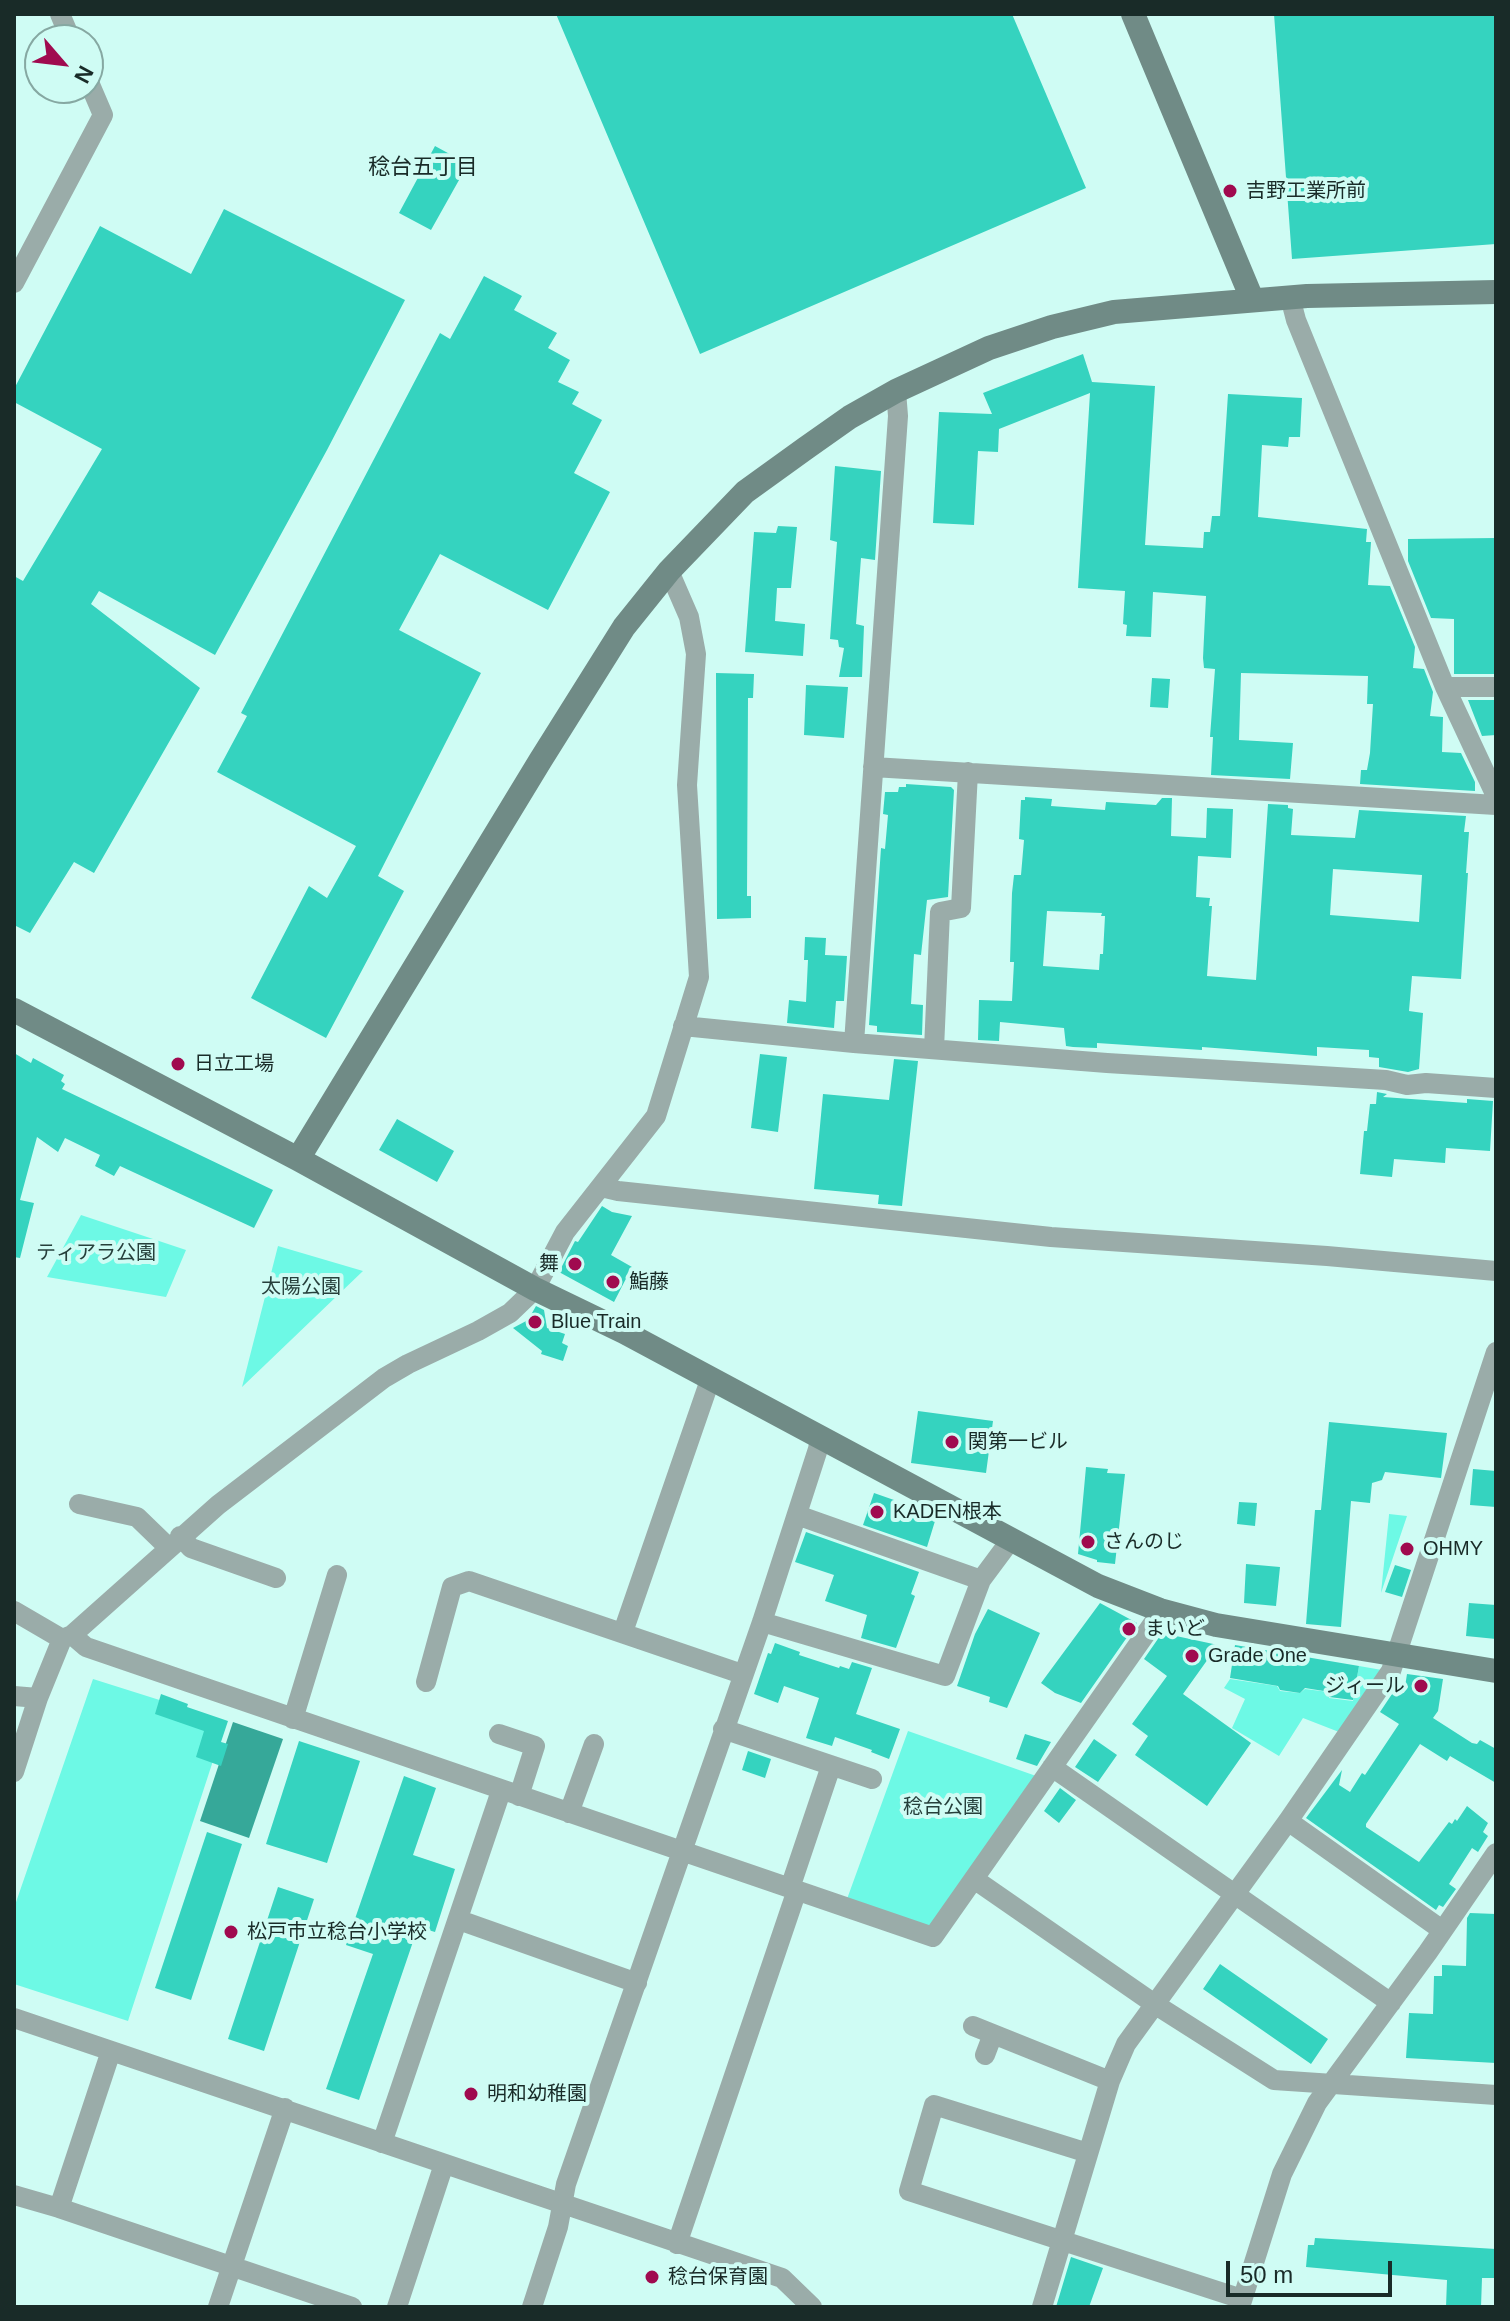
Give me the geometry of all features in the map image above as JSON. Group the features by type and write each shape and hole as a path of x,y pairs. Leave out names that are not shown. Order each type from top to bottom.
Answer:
{"street":[{"path":"1133,14 1252,299"},
{"path":"14,283 103,115 98,104"},
{"path":"298,1159 624,627 669,571 745,492 850,417 896,391 989,348 1052,327 1114,312 1252,299 1496,292"},
{"path":"1290,297 1296,320 1445,687 1496,796"},
{"path":"854,1043 898,416 896,391"},
{"path":"14,1772 38,1698 67,1637 174,1542 384,1378 510,1313 535,1289 565,1232 656,1116 699,977 687,785 696,654 689,617 669,571"},
{"path":"1445,687 1496,687"},
{"path":"873,767 1496,805"},
{"path":"934,1049 940,912 961,908 968,772"},
{"path":"14,1010 1098,1586 1160,1610 1236,1630 1496,1671"},
{"path":"683,1026 854,1043 1386,1080 1407,1085 1426,1083 1496,1088"},
{"path":"601,1187 1037,1236 1496,1271"},
{"path":"1042,2307 1110,2081 1126,2044 1288,1821 1391,1671 1493,1377 1496,1352"},
{"path":"623,1632 710,1380"},
{"path":"532,2307 558,2227 566,2184 762,1622 820,1438"},
{"path":"79,1504 137,1517 174,1542 276,1578"},
{"path":"797,1515 981,1580"},
{"path":"762,1622 945,1676 981,1580 1010,1541"},
{"path":"293,1719 337,1575"},
{"path":"426,1682 452,1587 469,1581 742,1674"},
{"path":"14,1611 86,1647 933,1937 1160,1610"},
{"path":"14,1696 38,1698"},
{"path":"723,1729 872,1779"},
{"path":"382,2143 459,1920 510,1794 535,1746 499,1734"},
{"path":"569,1813 594,1744"},
{"path":"677,2244 794,1889 831,1766"},
{"path":"1052,1767 1391,2003"},
{"path":"1288,1821 1442,1930"},
{"path":"1088,2153 934,2105 909,2191 1062,2239 1241,2303 1282,2174 1317,2103 1496,1853"},
{"path":"974,1879 1156,2005 1274,2080 1496,2095"},
{"path":"459,1920 637,1983"},
{"path":"14,2018 782,2278 806,2305"},
{"path":"973,2026 1110,2081"},
{"path":"985,2055 993,2034"},
{"path":"59,2208 111,2051"},
{"path":"218,2307 285,2108"},
{"path":"397,2307 444,2164"},
{"path":"14,2195 352,2307"}],"green space":[{"name":"ティアラ公園","path":"81,1215 186,1250 166,1297 47,1277"},
{"name":"太陽公園","path":"278,1246 363,1271 242,1387"},
{"path":"1389,1515 1407,1516 1381,1593"},
{"path":"1359,1666 1382,1670 1339,1732 1303,1718 1279,1756 1232,1728 1245,1699 1224,1688 1230,1679 1277,1686 1280,1691 1300,1693 1305,1689 1329,1692 1329,1698 1353,1701"},
{"path":"93,1679 226,1721 128,2021 14,1984 14,1908"},
{"name":"稔台公園","path":"908,1731 1039,1777 932,1927 847,1899"}],"shaded area":[{"path":"233,1722 283,1739 249,1838 200,1821"}],"building":[{"path":"556,14 1012,14 1086,188 700,354"},
{"path":"1274,14 1496,14 1496,244 1292,259"},
{"path":"435,146 468,164 431,230 399,213"},
{"path":"224,209 405,300 215,655 99,591 91,604 200,688 94,873 74,862 30,933 14,925 14,576 23,581 102,449 14,402 14,389 100,226 191,274"},
{"path":"484,276 522,296 514,310 557,333 548,348 570,360 558,382 579,392 572,404 602,420 574,473 610,492 548,610 440,554 399,630 481,673 378,876 404,891 326,1038 251,998 309,886 327,898 356,846 217,772 247,716 241,713 440,333 450,339"},
{"path":"1083,354 1092,382 1155,386 1145,545 1203,548 1204,532 1210,532 1212,516 1220,516 1228,394 1302,398 1300,437 1289,437 1288,447 1262,445 1258,517 1367,529 1366,542 1371,542 1368,585 1390,586 1415,647 1413,668 1424,669 1433,692 1430,716 1443,717 1442,752 1461,753 1475,782 1475,791 1360,784 1361,770 1367,770 1370,753 1373,704 1367,704 1368,676 1241,673 1239,740 1293,743 1290,779 1211,775 1213,737 1210,737 1215,669 1204,668 1206,596 1153,592 1151,637 1126,636 1127,625 1123,624 1125,591 1078,588 1090,393 999,429 998,452 978,451 974,525 933,523 939,412 992,414 983,393"},
{"path":"835,466 881,471 875,560 861,558 856,624 864,626 862,677 839,677 844,648 839,647 838,640 830,639 837,542 830,540"},
{"path":"778,526 797,527 791,588 777,588 775,621 805,624 803,656 745,652 754,532 776,533"},
{"path":"1496,538 1496,674 1454,674 1454,619 1431,618 1408,561 1408,539"},
{"path":"716,673 754,674 753,698 748,698 747,896 751,896 751,918 717,919"},
{"path":"1152,678 1170,679 1168,708 1150,707"},
{"path":"806,685 848,687 844,738 804,735"},
{"path":"1468,700 1496,700 1496,735 1482,736"},
{"path":"906,784 951,787 954,790 948,897 927,900 921,955 914,954 911,1004 923,1005 922,1035 877,1032 877,1026 869,1025 881,848 885,849 888,815 883,814 885,792 898,792 899,787 906,787"},
{"path":"1025,797 1052,799 1051,806 1105,810 1106,802 1156,805 1162,798 1172,798 1171,836 1206,838 1207,808 1233,809 1231,858 1198,856 1196,897 1210,898 1209,906 1212,906 1207,976 1256,980 1268,804 1288,805 1293,809 1291,835 1355,838 1359,810 1466,816 1464,832 1469,832 1468,873 1461,979 1412,976 1409,1011 1423,1013 1419,1069 1408,1072 1379,1067 1379,1058 1369,1057 1369,1050 1317,1047 1317,1056 1097,1043 1097,1048 1073,1047 1066,1046 1064,1028 1000,1022 999,1041 978,1040 979,1000 1012,1001 1012,893 1014,875 1021,875 1024,840 1019,839 1021,800","holes":["1333,869 1422,875 1419,922 1330,915","1047,911 1102,913 1101,916 1105,916 1099,970 1043,966"]},
{"path":"805,937 826,938 825,955 847,956 844,1001 836,1001 834,1028 787,1023 789,1000 806,1002 808,960 804,960"},
{"path":"14,1053 31,1063 33,1058 64,1075 62,1089 273,1190 254,1228 120,1166 114,1176 95,1166 100,1155 65,1138 58,1152 37,1137 20,1200 34,1203 20,1258 14,1257"},
{"path":"760,1054 787,1057 778,1132 751,1128"},
{"path":"894,1059 918,1061 902,1206 878,1204 879,1195 814,1189 823,1094 889,1100"},
{"path":"1377,1092 1387,1094 1383,1097 1467,1103 1467,1099 1493,1101 1490,1151 1446,1148 1445,1163 1394,1159 1392,1177 1360,1174 1364,1131 1367,1131 1370,1104 1376,1104"},
{"path":"397,1119 454,1151 437,1182 379,1150"},
{"path":"602,1206 612,1212 632,1216 611,1255 632,1267 614,1302 559,1272 575,1241 578,1242"},
{"path":"536,1306 544,1310 547,1328 565,1334 562,1343 568,1346 563,1361 541,1354 542,1351 513,1328 528,1320"},
{"name":"関第一ビル","path":"918,1411 993,1421 986,1473 911,1463"},
{"path":"1329,1422 1447,1433 1441,1478 1385,1472 1382,1480 1372,1483 1370,1503 1351,1501 1341,1627 1306,1624 1315,1510 1321,1510"},
{"path":"1086,1467 1125,1474 1115,1564 1097,1562 1078,1554"},
{"path":"1473,1469 1496,1471 1496,1507 1470,1505"},
{"path":"874,1493 894,1500 891,1507 935,1521 927,1547 863,1525"},
{"path":"1239,1502 1257,1503 1255,1526 1237,1524"},
{"path":"806,1532 919,1572 911,1594 915,1596 896,1648 861,1638 867,1615 825,1601 834,1575 795,1562"},
{"path":"1246,1564 1280,1567 1276,1606 1244,1603"},
{"path":"1395,1565 1411,1570 1402,1597 1385,1592"},
{"path":"1100,1603 1137,1623 1081,1703 1055,1693 1041,1683"},
{"path":"1469,1603 1496,1605 1496,1639 1466,1636"},
{"path":"988,1609 1040,1633 1007,1708 989,1702 990,1697 957,1686 975,1634"},
{"path":"1162,1633 1218,1645 1183,1694 1251,1743 1207,1806 1135,1755 1148,1736 1132,1724 1167,1676 1144,1659"},
{"path":"775,1643 800,1652 799,1655 839,1668 849,1669 852,1662 872,1668 856,1714 900,1729 889,1759 835,1737 832,1746 806,1738 819,1698 784,1686 778,1703 754,1694 768,1653 771,1654"},
{"path":"1235,1645 1359,1666 1353,1700 1329,1697 1330,1692 1305,1688 1300,1693 1230,1678"},
{"path":"1407,1674 1443,1679 1438,1711 1433,1718 1472,1743 1477,1744 1480,1740 1496,1749 1496,1783 1450,1756 1447,1761 1420,1744 1366,1824 1366,1827 1419,1862 1449,1822 1457,1821 1467,1806 1488,1823 1483,1832 1488,1836 1478,1852 1472,1848 1449,1884 1456,1889 1443,1907 1439,1905 1436,1910 1306,1818 1342,1770 1339,1785 1350,1792 1362,1773 1365,1775 1399,1724 1380,1712 1396,1688 1404,1693"},
{"path":"161,1694 228,1721 221,1742 228,1744 221,1766 196,1757 204,1731 155,1714"},
{"path":"1025,1734 1051,1742 1037,1766 1016,1759"},
{"path":"1094,1739 1117,1755 1098,1782 1075,1767"},
{"path":"299,1741 360,1761 327,1863 266,1844"},
{"path":"748,1751 771,1759 765,1778 742,1770"},
{"path":"404,1776 436,1788 413,1855 455,1869 435,1932 418,1927 359,2100 326,2089 373,1954 346,1945"},
{"path":"1060,1788 1076,1800 1059,1823 1044,1811"},
{"path":"207,1832 242,1844 191,2000 155,1988"},
{"path":"278,1887 314,1899 264,2051 228,2039"},
{"path":"1470,1913 1496,1914 1496,2063 1406,2058 1409,2013 1433,2014 1434,1976 1442,1976 1442,1965 1466,1966 1467,1918"},
{"path":"1220,1964 1328,2039 1311,2064 1203,1989"},
{"path":"1315,2238 1496,2249 1496,2278 1482,2278 1481,2307 1446,2307 1447,2280 1306,2267 1308,2245 1314,2245"},
{"path":"1071,2257 1103,2268 1089,2307 1056,2307"}],"place":[{"name":"吉野工業所前","path":"1230,191"},
{"name":"日立工場","path":"178,1064"},
{"name":"舞","path":"575,1264"},
{"name":"鮨藤","path":"613,1282"},
{"name":"Blue Train","path":"535,1322"},
{"name":"関第一ビル","path":"952,1442"},
{"name":"KADEN根本","path":"877,1512"},
{"name":"さんのじ","path":"1088,1542"},
{"name":"OHMY","path":"1407,1549"},
{"name":"まいど","path":"1129,1629"},
{"name":"Grade One","path":"1192,1656"},
{"name":"ジィール","path":"1421,1686"},
{"name":"松戸市立稔台小学校","path":"231,1932"},
{"name":"明和幼稚園","path":"471,2094"},
{"name":"稔台保育園","path":"652,2277"}],"district":[{"name":"稔台五丁目","path":"423,168"}]}
